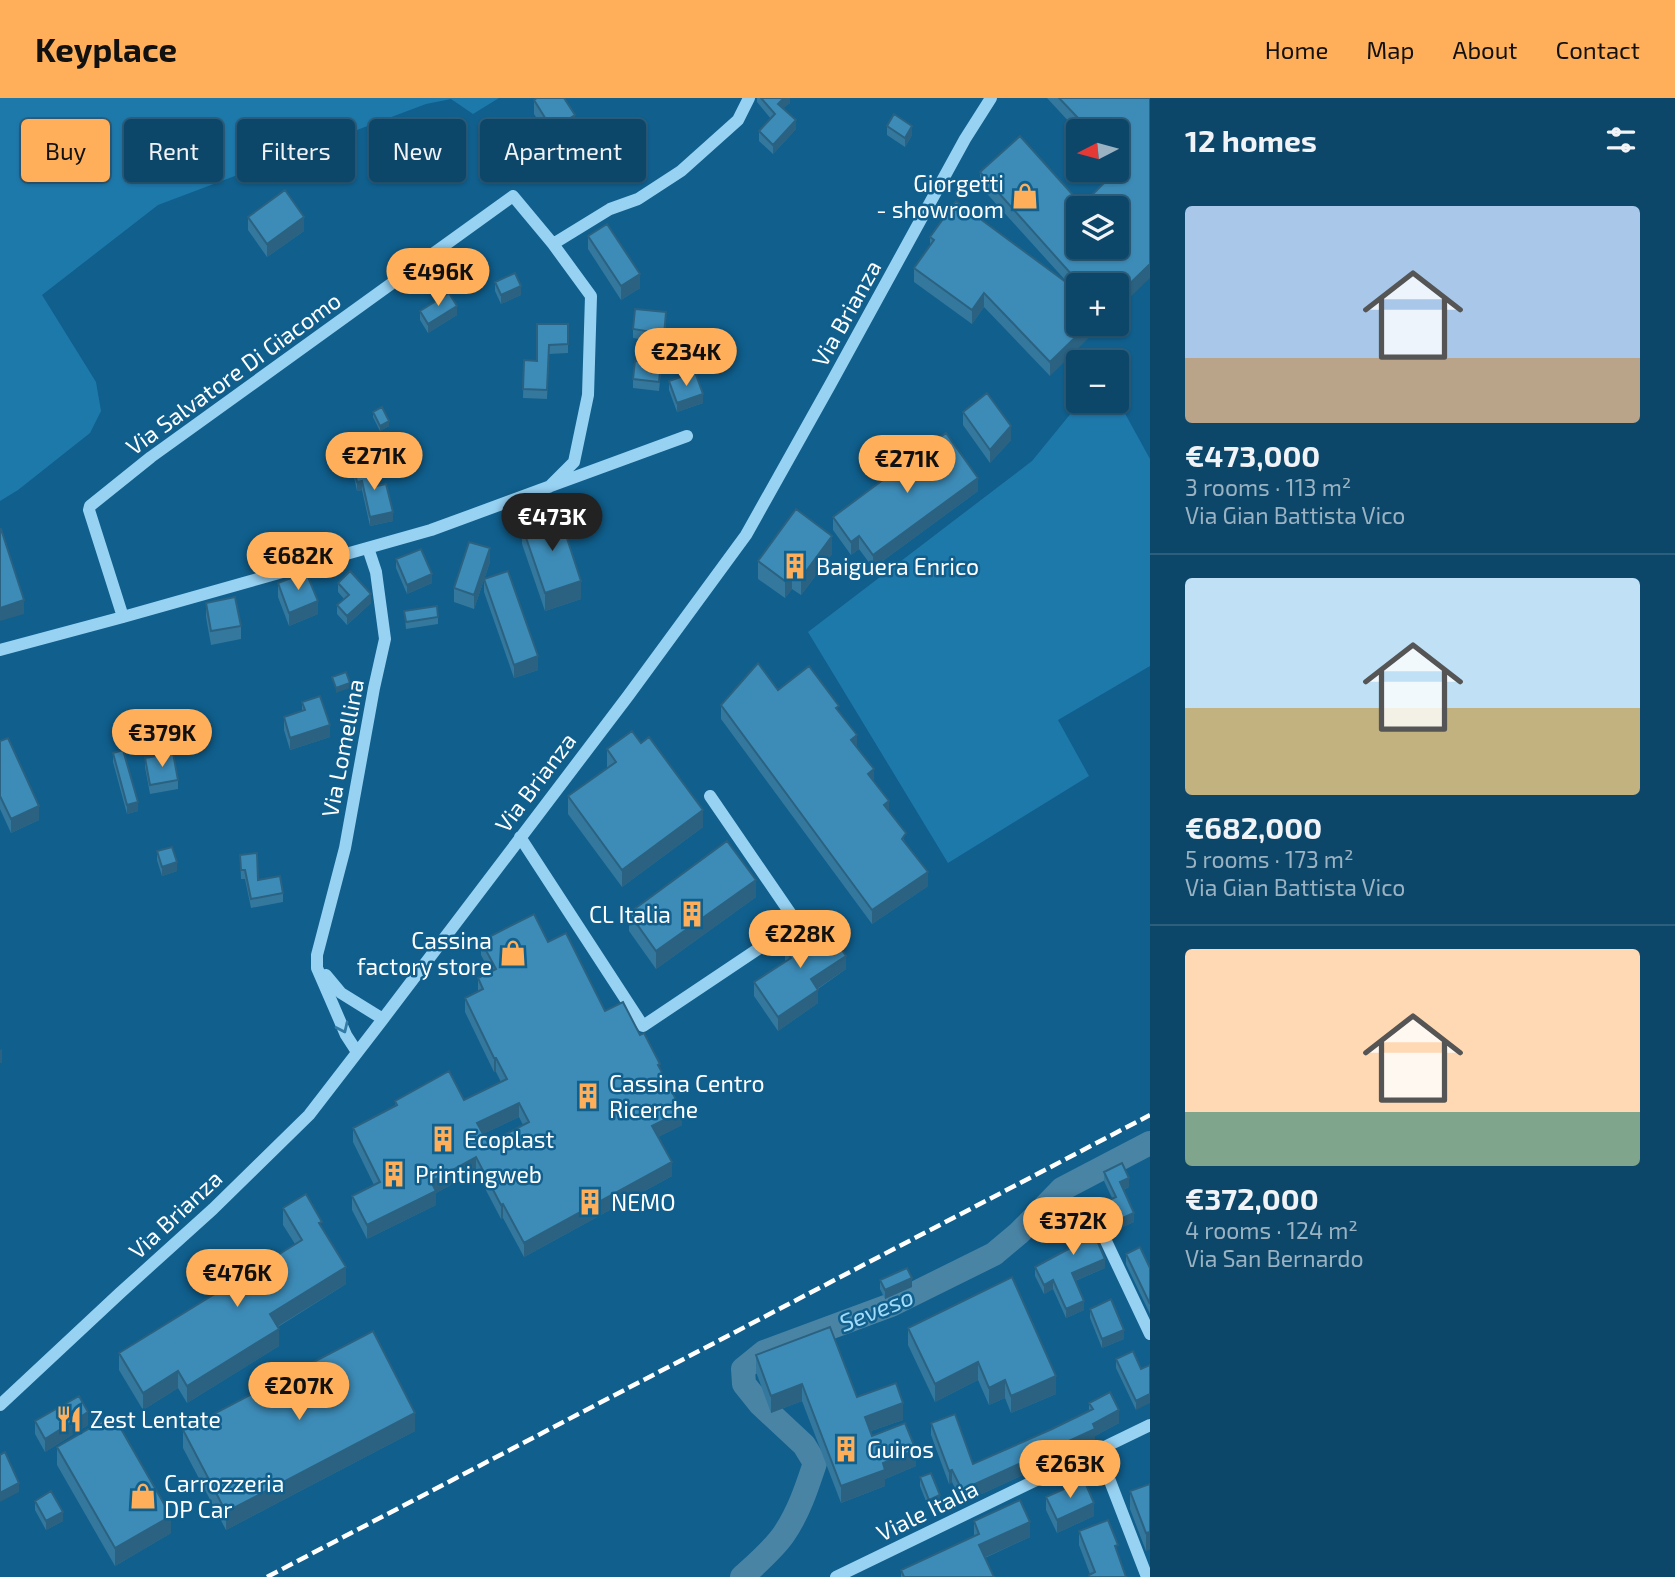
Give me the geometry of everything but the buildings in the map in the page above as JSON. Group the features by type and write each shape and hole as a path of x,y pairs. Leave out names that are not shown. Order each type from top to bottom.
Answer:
{"street":[{"path":"553,244 610,209 638,199 681,171 738,120 749,98"},
{"name":"Via Brianza","path":"0,1405 213,1209 309,1115 628,696 746,535 965,139 991,98"},
{"name":"Via Salvatore Di Giacomo","path":"123,617 90,506 152,457 513,195 591,296 588,395 574,462 549,486"},
{"path":"0,650 431,530 687,436"},
{"name":"Via Lomellina","path":"357,1052 346,1035 317,968 317,955 345,848 385,639 376,572 368,548"},
{"path":"520,837 643,1026 797,923 710,796"},
{"path":"317,955 324,973 341,993 383,1019"},
{"path":"1088,1203 1150,1334"},
{"name":"Viale Italia","path":"836,1577 1150,1425"},
{"path":"1098,1450 1145,1559 1147,1577"}],"shaded area":[{"path":"0,98 499,98 473,114 451,99 426,104 386,119 369,119 369,125 355,131 355,119 237,119 237,175 223,181 223,119 124,119 124,182 219,182 158,205 42,295 96,382 101,411 90,433 0,501"},
{"path":"1071,413 1125,413 1150,459 1150,666 1058,720 1089,776 948,863 808,632 1032,461"}],"waterway":[{"name":"Seveso","path":"742,1577 784,1534 806,1490 815,1463 804,1445 760,1404 744,1384 743,1369 764,1352 891,1305 994,1254 1062,1189 1150,1143"}],"railway":[{"path":"267,1577 1150,1115"}],"place":[{"name":"Giorgetti - showroom","path":"1025,196"},
{"name":"Baiguera Enrico","path":"795,566"},
{"name":"CL Italia","path":"692,914"},
{"name":"Cassina factory store","path":"513,953"},
{"name":"Cassina Centro Ricerche","path":"588,1096"},
{"name":"Ecoplast","path":"443,1139"},
{"name":"Printingweb","path":"394,1174"},
{"name":"NEMO","path":"590,1202"},
{"name":"Zest Lentate","path":"69,1419"},
{"name":"Guiros","path":"846,1449"},
{"name":"Carrozzeria DP Car","path":"143,1496"}]}
